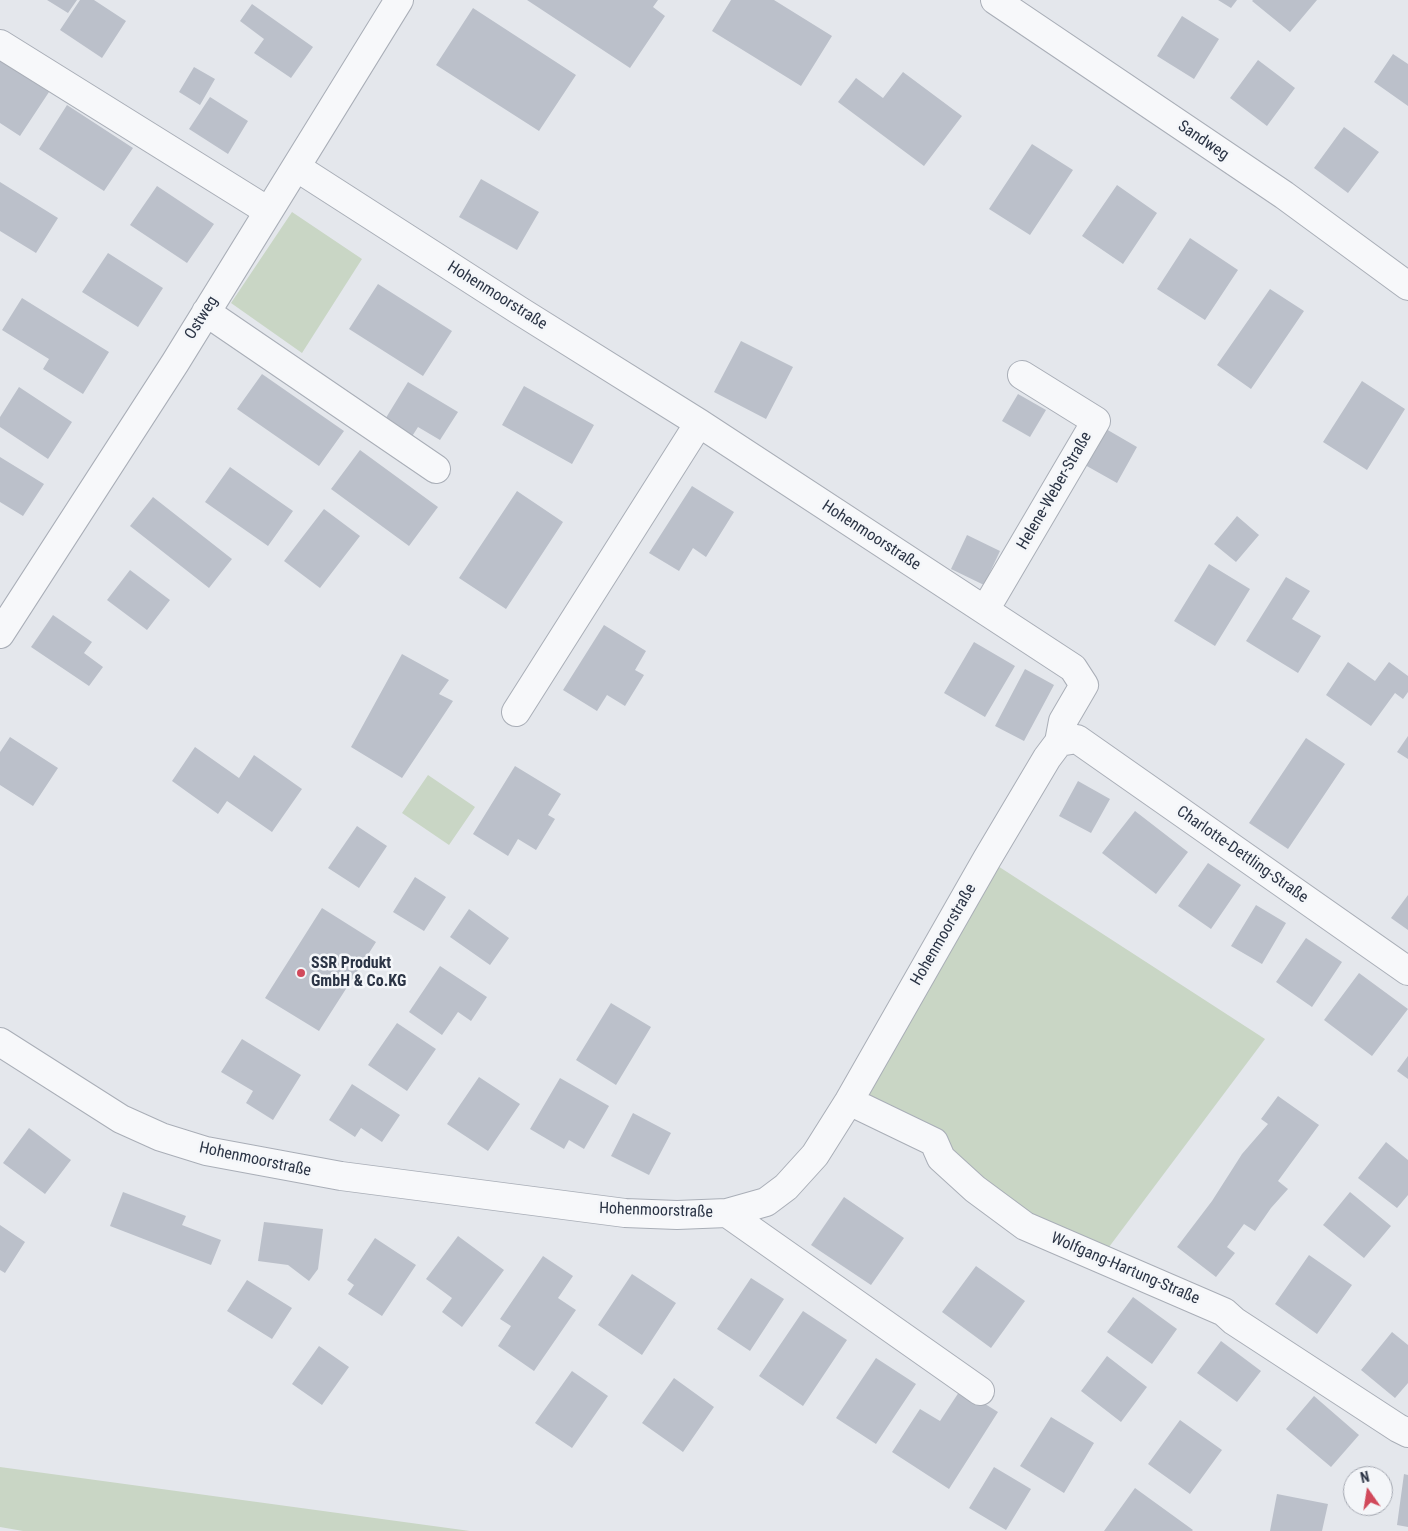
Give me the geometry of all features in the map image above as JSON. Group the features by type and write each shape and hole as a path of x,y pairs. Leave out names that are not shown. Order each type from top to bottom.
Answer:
{"street":[{"name":"Ostweg","path":"0,634 206,312 399,0"},
{"name":"Sandweg","path":"995,0 1284,195 1408,286"},
{"path":"0,44 268,211"},
{"name":"Hohenmoorstraße","path":"0,1042 121,1119 160,1137 206,1151 340,1176 625,1213 677,1215 727,1213 766,1202 786,1188 815,1155 849,1101 1047,758 1068,741 1063,720 1084,684 1073,668 699,423 296,166"},
{"path":"206,312 436,469"},
{"name":"Helene-Weber-Straße","path":"985,610 1096,420 1022,374"},
{"path":"516,712 699,423"},
{"name":"Charlotte-Dettling-Straße","path":"1068,741 1408,971"},
{"name":"Wolfgang-Hartung-Straße","path":"849,1101 934,1142 941,1158 975,1189 1025,1226 1224,1312 1250,1332 1408,1433"},
{"path":"727,1213 980,1391"}],"green space":[{"path":"292,212 362,259 302,353 231,303"},
{"path":"428,775 475,807 449,845 402,813"},
{"path":"987,859 1265,1039 1100,1259 849,1101"},
{"path":"0,1467 470,1531 23,1531 0,1527"}],"building":[{"path":"47,0 77,0 68,13"},
{"path":"80,0 94,0 126,21 102,58 60,30"},
{"path":"527,0 658,0 653,7 665,16 630,68"},
{"path":"731,0 774,0 832,36 801,86 712,31"},
{"path":"1218,0 1237,0 1231,8"},
{"path":"1253,0 1317,0 1290,32"},
{"path":"252,4 313,47 291,78 254,53 264,39 240,21"},
{"path":"473,8 576,75 539,131 436,65"},
{"path":"1182,16 1219,39 1194,79 1157,56"},
{"path":"1393,54 1408,64 1408,106 1374,82"},
{"path":"0,60 49,92 20,136 0,123"},
{"path":"1258,60 1295,88 1267,126 1230,98"},
{"path":"194,67 215,79 200,105 179,92"},
{"path":"903,72 962,116 924,166 838,102 856,78 883,98"},
{"path":"210,97 248,121 228,154 189,129"},
{"path":"67,105 133,148 104,191 39,149"},
{"path":"1344,127 1379,152 1348,193 1314,168"},
{"path":"1032,144 1073,170 1030,235 989,209"},
{"path":"481,179 539,212 517,250 459,217"},
{"path":"0,182 58,218 36,253 0,231"},
{"path":"1117,185 1157,213 1123,264 1082,236"},
{"path":"157,186 214,224 187,263 130,225"},
{"path":"1190,238 1238,270 1205,320 1157,289"},
{"path":"108,253 163,288 138,327 82,292"},
{"path":"378,284 452,331 423,376 349,329"},
{"path":"1270,289 1304,311 1251,389 1217,365"},
{"path":"22,298 109,352 83,394 43,369 49,359 2,330"},
{"path":"741,341 793,367 766,419 714,392"},
{"path":"262,374 344,431 319,466 237,409"},
{"path":"1362,381 1405,409 1367,470 1323,442"},
{"path":"408,382 458,412 440,440 418,427 411,438 384,421"},
{"path":"524,386 594,425 572,464 502,425"},
{"path":"19,387 72,422 48,459 0,427 0,417"},
{"path":"1018,394 1046,410 1030,437 1002,421"},
{"path":"1106,429 1137,447 1117,483 1085,465"},
{"path":"360,450 438,507 409,546 331,489"},
{"path":"0,457 44,484 23,516 0,502"},
{"path":"230,467 293,511 268,546 205,502"},
{"path":"692,486 734,512 706,557 693,548 679,571 649,553"},
{"path":"517,491 563,522 506,609 459,578"},
{"path":"153,497 232,559 209,588 130,526"},
{"path":"324,509 360,536 320,588 284,561"},
{"path":"1237,516 1259,535 1236,562 1214,544"},
{"path":"967,535 1000,551 984,585 951,569"},
{"path":"1209,564 1250,589 1215,646 1174,621"},
{"path":"130,570 170,600 147,630 107,600"},
{"path":"1286,577 1310,591 1292,619 1321,636 1298,673 1246,641"},
{"path":"53,615 92,642 84,653 103,667 89,686 31,647"},
{"path":"604,625 646,651 635,670 644,675 625,706 607,695 597,711 563,690"},
{"path":"974,642 1015,666 985,717 944,693"},
{"path":"402,654 449,680 439,694 453,701 402,778 351,747"},
{"path":"1348,662 1375,681 1389,662 1408,676 1408,692 1403,699 1395,693 1371,726 1326,695"},
{"path":"1025,669 1054,685 1024,741 995,726"},
{"path":"1408,736 1408,759 1397,752"},
{"path":"10,737 58,768 33,806 0,785 0,752"},
{"path":"1306,738 1345,764 1288,849 1249,823"},
{"path":"195,747 239,778 254,755 302,789 272,832 227,801 218,814 172,781"},
{"path":"515,766 561,794 548,815 555,819 536,850 518,839 508,856 473,834"},
{"path":"1078,781 1110,799 1091,833 1059,816"},
{"path":"1135,811 1188,852 1156,894 1102,853"},
{"path":"357,826 387,846 359,888 328,868"},
{"path":"1208,863 1241,885 1211,929 1178,906"},
{"path":"415,877 446,897 424,931 393,912"},
{"path":"1408,895 1408,930 1391,918"},
{"path":"1256,905 1286,923 1262,964 1231,946"},
{"path":"322,908 376,942 319,1031 265,998"},
{"path":"469,909 509,938 490,965 450,937"},
{"path":"1306,938 1342,962 1312,1007 1276,982"},
{"path":"440,966 487,997 471,1021 458,1012 442,1035 409,1012"},
{"path":"1359,973 1408,1009 1372,1056 1324,1020"},
{"path":"611,1003 651,1027 616,1085 576,1060"},
{"path":"397,1023 436,1049 407,1091 368,1065"},
{"path":"242,1039 301,1075 273,1120 246,1103 253,1091 221,1072"},
{"path":"1408,1056 1408,1079 1397,1071"},
{"path":"479,1077 520,1104 488,1151 447,1124"},
{"path":"560,1078 609,1106 584,1149 569,1140 564,1149 530,1129"},
{"path":"352,1084 400,1115 382,1142 361,1128 355,1137 329,1120"},
{"path":"1278,1096 1319,1125 1278,1181 1288,1189 1271,1208 1255,1231 1244,1224 1227,1247 1235,1253 1216,1277 1177,1247 1212,1201 1242,1154 1268,1124 1261,1119"},
{"path":"633,1113 671,1133 649,1175 611,1156"},
{"path":"29,1128 71,1160 45,1194 3,1163"},
{"path":"1386,1142 1408,1160 1408,1195 1397,1208 1358,1178"},
{"path":"123,1192 186,1216 182,1225 221,1240 211,1265 110,1226"},
{"path":"1350,1192 1391,1226 1364,1258 1323,1225"},
{"path":"844,1197 904,1238 871,1285 811,1245"},
{"path":"264,1222 323,1229 318,1269 309,1281 288,1265 258,1261"},
{"path":"0,1225 25,1242 5,1273 0,1270"},
{"path":"458,1236 504,1270 462,1327 442,1312 452,1298 426,1279"},
{"path":"375,1238 416,1265 382,1316 348,1294 354,1285 347,1280"},
{"path":"1309,1255 1352,1285 1317,1334 1275,1304"},
{"path":"543,1256 573,1276 558,1298 576,1310 534,1371 498,1346 511,1326 500,1319"},
{"path":"976,1266 1025,1301 991,1348 942,1312"},
{"path":"632,1274 676,1303 642,1355 598,1325"},
{"path":"751,1278 784,1299 750,1351 717,1329"},
{"path":"247,1280 292,1308 272,1339 227,1311"},
{"path":"1133,1297 1177,1329 1152,1364 1107,1332"},
{"path":"803,1311 847,1340 803,1406 759,1376"},
{"path":"1392,1332 1408,1345 1408,1383 1395,1398 1361,1370"},
{"path":"1221,1341 1261,1371 1237,1402 1197,1373"},
{"path":"319,1346 349,1367 322,1405 292,1384"},
{"path":"1107,1356 1147,1387 1121,1422 1081,1391"},
{"path":"876,1358 916,1384 876,1444 836,1418"},
{"path":"572,1371 608,1396 572,1448 535,1423"},
{"path":"674,1378 714,1407 683,1452 642,1423"},
{"path":"961,1389 998,1412 949,1489 892,1452 920,1409 940,1421"},
{"path":"1314,1396 1359,1435 1331,1467 1286,1429"},
{"path":"1051,1417 1094,1443 1064,1493 1020,1466"},
{"path":"1180,1420 1222,1450 1190,1494 1148,1464"},
{"path":"994,1467 1031,1489 1006,1530 969,1508"},
{"path":"1404,1474 1408,1475 1408,1527 1397,1525"},
{"path":"1135,1488 1193,1530 1104,1531"},
{"path":"1277,1494 1328,1504 1322,1531 1270,1531"}],"place":[{"name":"SSR Produkt GmbH & Co.KG","path":"301,973"}]}
